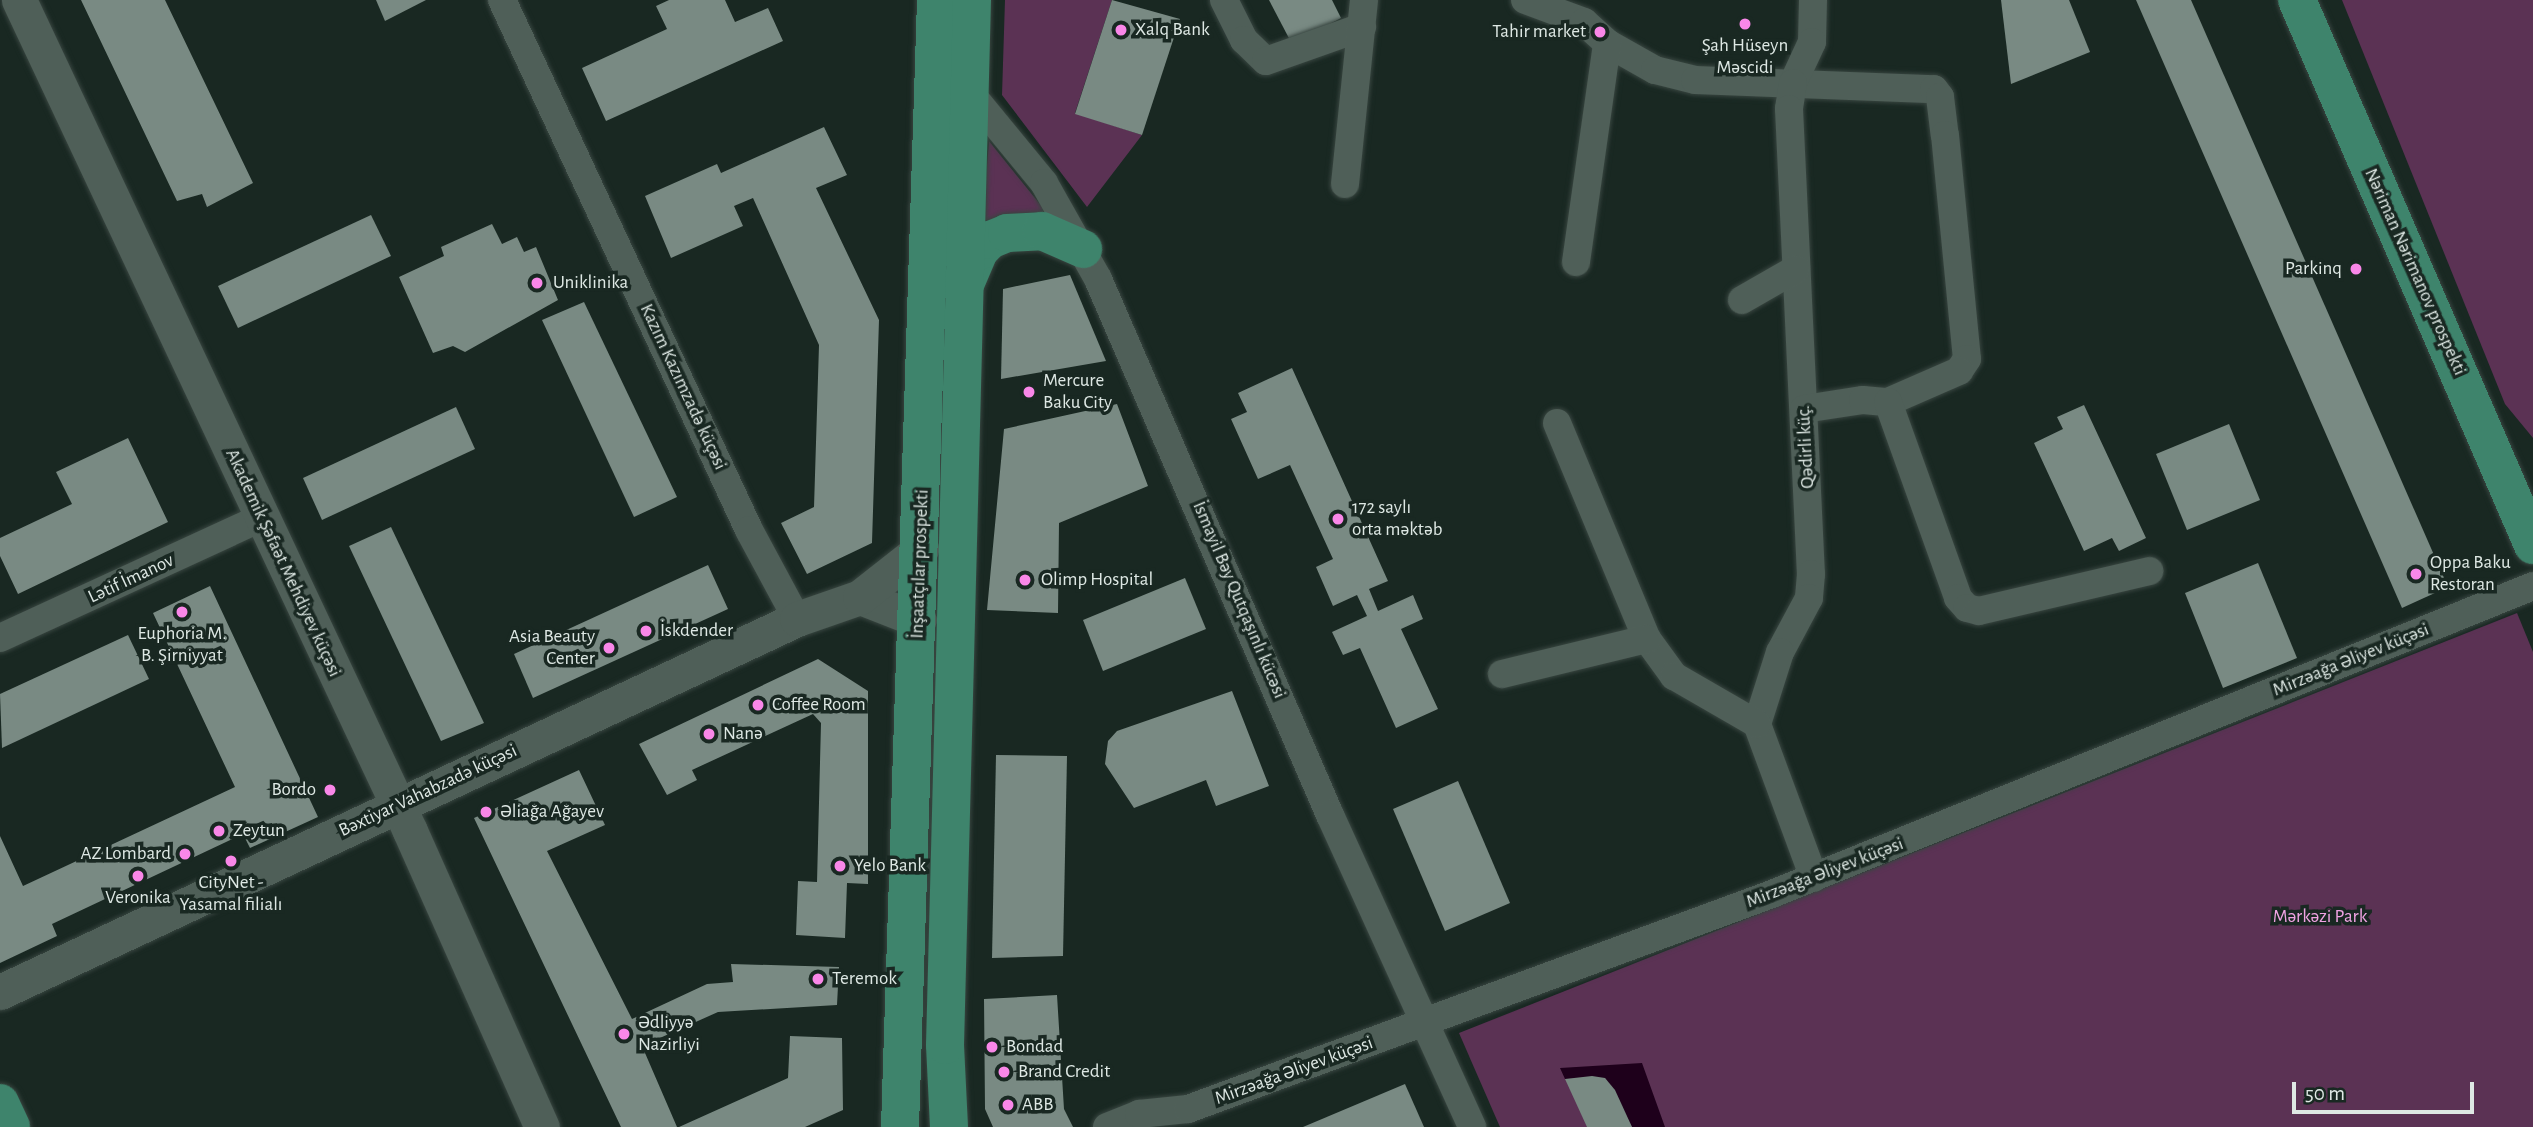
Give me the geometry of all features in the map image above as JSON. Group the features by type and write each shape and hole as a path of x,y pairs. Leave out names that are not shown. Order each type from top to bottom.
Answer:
{"main road":[{"name":"İnşaatçılar prospekti","path":"900,1127 919,620 936,0"},
{"name":"İnşaatçılar prospekti","path":"949,1127 945,1045 972,0"},
{"name":"Nəriman Nərimanov prospekti","path":"2297,0 2533,545"},
{"path":"963,291 979,251 990,240 1007,233 1042,231 1083,249"},
{"path":"0,1103 11,1127"}],"street":[{"name":"Akademik Şəfaət Mehdiyev küçəsi","path":"19,0 397,805 542,1127"},
{"name":"Kazım Kazımzadə küçəsi","path":"502,0 749,530 797,619"},
{"path":"1224,0 1244,40 1266,61 1363,13"},
{"path":"1525,0 1581,11 1607,43 1655,70 1695,80 1925,86 1940,97 1968,359 1959,371 1888,402 1863,400 1804,410"},
{"name":"Qədirli küç.","path":"1757,724 1780,652 1809,598 1804,410 1789,109 1793,83 1812,42 1813,0"},
{"path":"1345,184 1363,13"},
{"path":"1576,262 1607,43"},
{"name":"İsmayil Bəy Qutqaşınlı kücəsi","path":"971,94 1044,183 1083,249 1156,406 1330,815 1472,1127"},
{"path":"1742,300 1796,269"},
{"path":"1888,402 1958,598 1967,607 1979,611 2149,571"},
{"path":"1557,423 1647,639 1674,677 1757,724 1814,878"},
{"name":"Lətif İmanov","path":"0,638 261,518"},
{"name":"Bəxtiyar Vahabzadə küçəsi","path":"0,992 797,619 860,597 921,549"},
{"name":"Mirzəağa Əliyev küçəsi","path":"1107,1127 1139,1114 1188,1109 1814,878 2533,586"},
{"path":"860,597 919,620"},
{"path":"1502,674 1647,639"}],"green space":[{"path":"1005,0 1112,0 1075,113 1142,135 1087,207 1002,95"},
{"path":"2342,0 2533,0 2533,438 2505,404"},
{"path":"989,141 1052,219 982,228"},
{"name":"Mərkəzi Park","path":"2517,613 2533,652 2533,1127 1500,1127 1459,1033"}],"shaded area":[{"path":"1642,1063 1665,1127 1632,1127 1605,1078 1565,1079 1560,1068"}],"building":[{"path":"81,0 165,0 253,183 207,207 202,194 177,201"},
{"path":"376,0 426,0 385,21"},
{"path":"669,0 725,0 735,22 768,8 783,41 606,121 582,68 667,29 656,6"},
{"path":"1112,0 1180,19 1142,135 1075,114"},
{"path":"1269,0 1332,0 1341,18 1292,44"},
{"path":"2001,0 2069,0 2090,52 2011,84"},
{"path":"2136,0 2191,0 2448,587 2402,608"},
{"path":"824,127 847,175 816,188 879,320 872,543 807,574 781,523 814,507 819,345 753,198 734,206 743,226 671,258 645,196 717,164 721,173"},
{"path":"371,215 391,256 238,328 218,286"},
{"path":"492,224 502,244 517,237 524,252 536,247 558,300 465,352 453,346 433,353 399,277 444,256 441,247"},
{"path":"1070,275 1106,361 1001,379 1003,289"},
{"path":"584,302 677,497 634,517 542,320"},
{"name":"172 saylı orta məktəb","path":"1292,368 1388,581 1369,589 1378,611 1413,595 1423,619 1401,629 1438,709 1396,728 1360,648 1343,655 1332,632 1367,616 1357,595 1333,606 1316,567 1333,559 1290,465 1258,479 1231,419 1247,412 1238,393"},
{"path":"1117,404 1148,486 1059,523 1058,613 987,610 1004,429"},
{"path":"2084,405 2146,538 2119,551 2112,538 2084,551 2034,443 2063,429 2057,417"},
{"path":"456,407 475,449 322,520 303,478"},
{"path":"2229,424 2260,500 2187,530 2156,454"},
{"path":"128,438 168,522 18,594 0,556 0,538 72,504 56,472"},
{"path":"391,527 484,723 441,741 349,546"},
{"path":"2258,563 2297,658 2223,688 2185,593"},
{"path":"708,565 728,609 533,698 514,654"},
{"path":"1185,578 1206,629 1103,671 1083,620"},
{"path":"210,586 318,817 250,848 243,834 52,924 57,936 0,963 0,836 23,886 235,787 153,613"},
{"path":"128,635 149,679 2,748 0,694"},
{"path":"818,659 868,691 868,884 847,883 845,938 796,935 798,881 817,882 821,723 813,714 692,770 697,780 667,795 639,744"},
{"path":"1232,691 1269,786 1216,806 1206,780 1134,808 1105,764 1108,741 1117,731"},
{"path":"996,755 1067,756 1063,956 992,958"},
{"path":"579,770 605,825 547,851 632,1019 707,984 733,982 731,964 839,967 837,1005 718,1012 642,1046 677,1127 621,1127 474,818"},
{"path":"1458,781 1510,903 1445,931 1393,809"},
{"path":"1057,995 1064,1109 1073,1127 993,1127 985,1109 984,999"},
{"name":"Ədliyyə Nazirliyi","path":"790,1036 842,1038 843,1110 805,1127 679,1127 788,1078"},
{"path":"1592,1076 1605,1078 1615,1090 1632,1127 1587,1127 1565,1079"},
{"path":"1405,1084 1424,1127 1303,1127"}],"place":[{"name":"Şah Hüseyn Məscidi","path":"1745,24"},
{"name":"Xalq Bank","path":"1121,30"},
{"name":"Tahir market","path":"1600,32"},
{"name":"Parkinq","path":"2356,269"},
{"name":"Uniklinika","path":"537,283"},
{"name":"Mercure Baku City","path":"1029,392"},
{"name":"172 saylı orta məktəb","path":"1338,519"},
{"name":"Oppa Baku Restoran","path":"2416,574"},
{"name":"Olimp Hospital","path":"1025,580"},
{"name":"Euphoria M. B. Şirniyyat","path":"182,612"},
{"name":"İskdender","path":"646,631"},
{"name":"Asia Beauty Center","path":"609,648"},
{"name":"Coffee Room","path":"758,705"},
{"name":"Nanə","path":"709,734"},
{"name":"Bordo","path":"330,790"},
{"name":"Əliağa Ağayev","path":"486,812"},
{"name":"Zeytun","path":"219,831"},
{"name":"AZ Lombard","path":"185,854"},
{"name":"CityNet - Yasamal filialı","path":"231,861"},
{"name":"Yelo Bank","path":"840,866"},
{"name":"Veronika","path":"138,876"},
{"name":"Teremok","path":"818,979"},
{"name":"Ədliyyə Nazirliyi","path":"624,1034"},
{"name":"Bondad","path":"992,1047"},
{"name":"Brand Credit","path":"1004,1072"},
{"name":"ABB","path":"1008,1105"}]}
